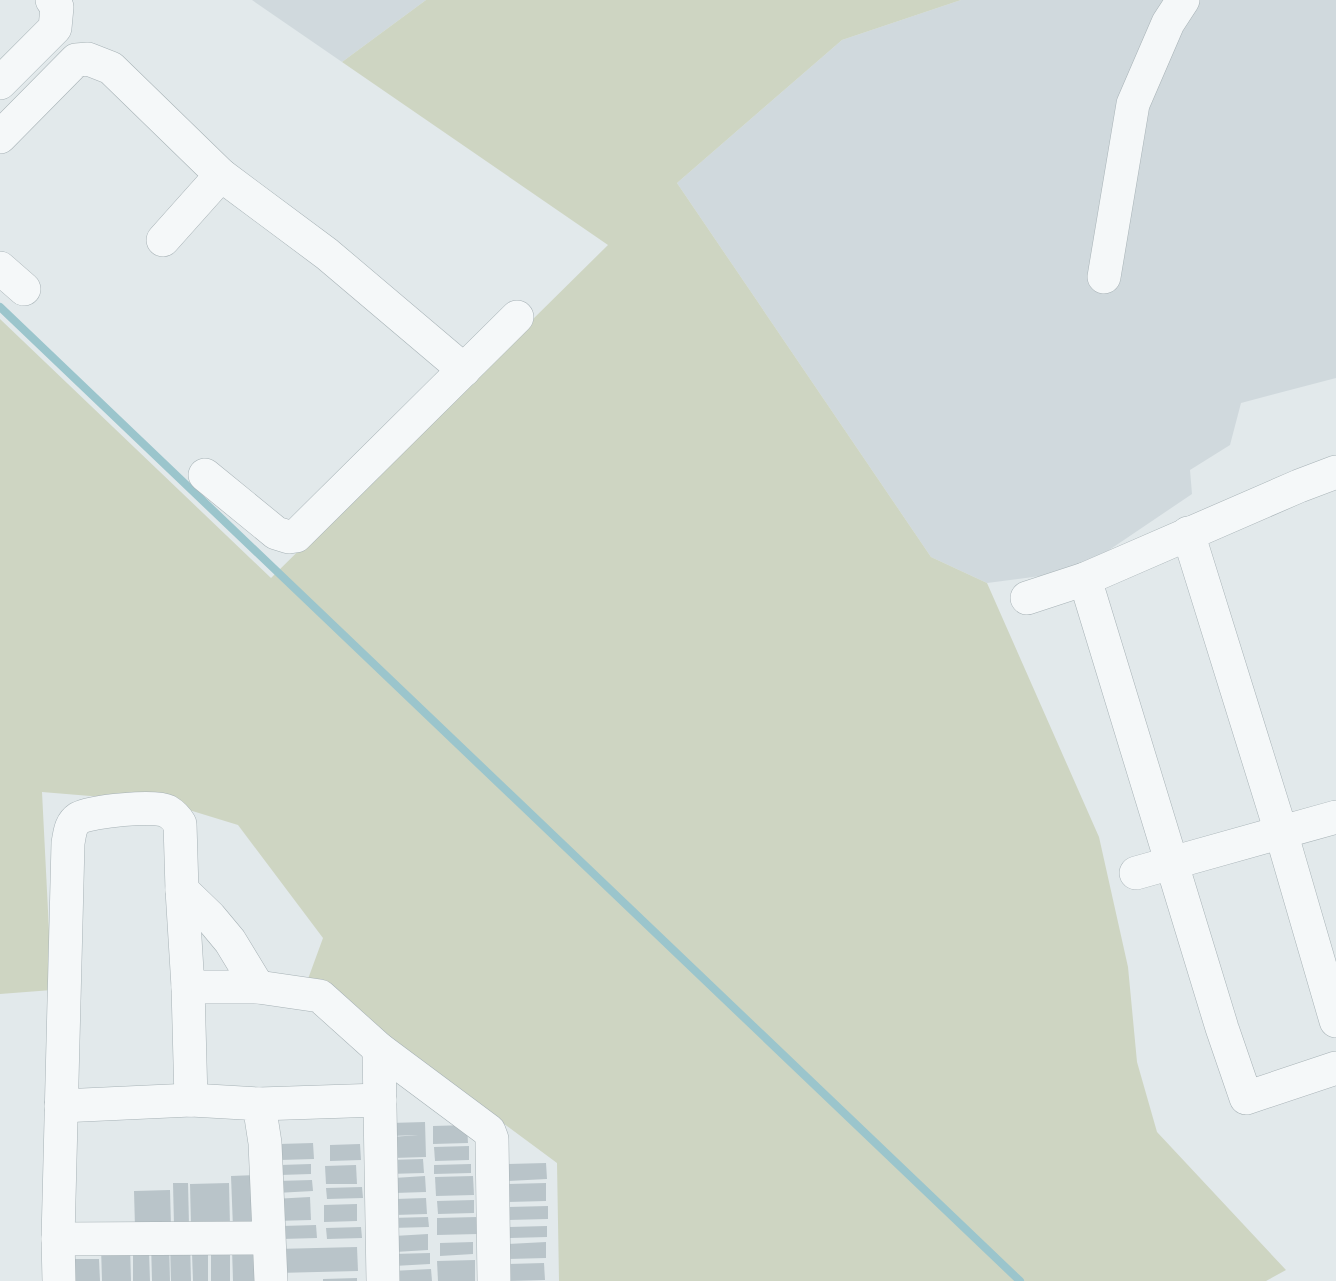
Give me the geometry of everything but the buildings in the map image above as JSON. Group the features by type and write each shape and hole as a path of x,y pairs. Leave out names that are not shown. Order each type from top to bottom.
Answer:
{"street":[{"path":"0,83 55,28 57,7 52,0"},
{"path":"1104,277 1132,104 1168,23 1183,0"},
{"path":"0,137 76,60 88,59 111,68 221,175 327,254 464,369"},
{"path":"163,240 221,175"},
{"path":"0,268 24,289"},
{"path":"205,475 276,533 289,537 296,536 517,317"},
{"path":"1027,598 1084,579 1336,472"},
{"path":"1188,534 1281,832 1336,1021"},
{"path":"1084,579 1222,1028 1246,1098 1336,1068"},
{"path":"59,1281 58,1239 68,843 71,826 80,818 107,810 165,810 177,818 180,824 191,1100"},
{"path":"1136,873 1336,817"},
{"path":"182,890 210,917 230,941 258,987"},
{"path":"188,987 258,987 320,996 379,1049 489,1131 492,1139 494,1281"},
{"path":"379,1049 383,1281"},
{"path":"61,1106 191,1100 259,1104 380,1100"},
{"path":"259,1104 265,1143 271,1281"},
{"path":"58,1239 268,1238"}],"shaded area":[{"path":"252,0 426,0 342,62"},
{"path":"961,0 1336,0 1336,378 1241,403 1230,445 1190,470 1192,494 1078,571 987,583 931,557 677,183 842,40"}],"green space":[{"path":"426,0 961,0 842,40 677,183 931,557 987,583 1099,837 1128,967 1137,1062 1157,1132 1286,1270 1266,1281 559,1281 557,1163 308,979 323,938 238,825 163,802 42,792 52,990 0,994 0,319 271,578 608,245 342,62"}],"waterway":[{"path":"0,307 1020,1281"}]}
